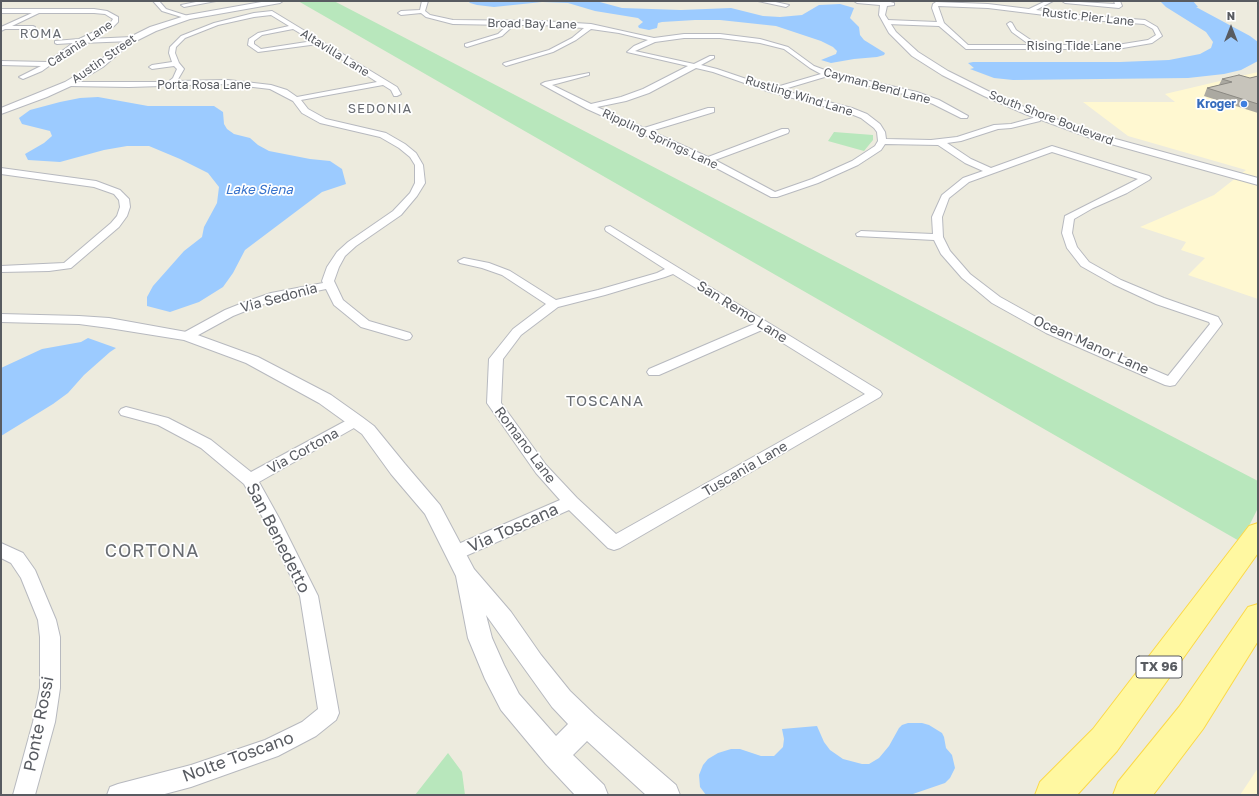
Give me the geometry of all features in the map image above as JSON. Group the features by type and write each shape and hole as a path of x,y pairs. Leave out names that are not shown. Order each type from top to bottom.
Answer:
{"main road":[{"name":"TX 96","path":"1053,795 1105,740 1258,533"},
{"path":"1131,795 1191,718 1258,616"}],"street":[{"path":"156,1 164,10 188,17"},
{"path":"184,6 213,1"},
{"name":"Austin Street","path":"1,111 44,96 68,84 100,65 129,41 153,29 188,17 241,6 280,1"},
{"path":"401,13 422,10 425,1"},
{"path":"761,1 786,5"},
{"path":"857,1 888,2 882,15 891,21 940,23"},
{"path":"1030,10 1050,1"},
{"path":"1065,1 1118,3"},
{"name":"Rustic Pier Lane","path":"940,23 935,8 936,4 988,6 1077,17 1145,22"},
{"path":"103,12 112,10"},
{"name":"Broad Bay Lane","path":"422,10 428,16 453,22 542,23 591,26 630,33 654,40"},
{"name":"Catania Lane","path":"1,11 103,12 116,18 115,22 80,41 49,64 23,77"},
{"path":"2,29 40,11"},
{"name":"Altavilla Lane","path":"176,64 172,53 173,48 184,37 203,28 254,15 272,13 382,83 394,89 397,94"},
{"path":"542,23 544,14"},
{"path":"1077,17 1080,24"},
{"name":"South Shore Boulevard","path":"891,21 913,42 941,62 988,88 1049,112 1143,144 1254,178"},
{"name":"South Shore Boulevard","path":"891,21 893,33 915,54 946,73 987,94 1097,137 1254,178"},
{"path":"437,26 453,22"},
{"name":"Rising Tide Lane","path":"940,23 966,47 1117,47 1150,42 1159,36 1155,28 1145,22"},
{"path":"467,45 500,35 510,28 512,23"},
{"path":"1010,24 1014,31 1037,47"},
{"path":"506,64 551,51 591,26"},
{"path":"294,27 260,34 251,40 250,44 260,51 319,42"},
{"path":"2,29 33,28"},
{"name":"Cayman Bend Lane","path":"630,52 636,47 654,40 684,36 730,36 760,41 786,48 812,67 828,74 924,97 964,116"},
{"path":"57,42 129,41"},
{"name":"Rustling Wind Lane","path":"630,52 695,65 729,74 773,90 855,112 877,126 881,132 882,140"},
{"path":"590,107 623,99 646,91 712,57"},
{"path":"1,63 49,64"},
{"path":"152,67 176,64 181,68 180,73 170,84"},
{"name":"Rippling Springs Lane","path":"588,74 545,84 590,107 708,160 774,195 815,181 855,163 878,148 882,140"},
{"path":"773,90 828,74"},
{"path":"246,83 258,77"},
{"path":"882,86 891,80"},
{"name":"Porta Rosa Lane","path":"68,84 170,84 209,82 246,83 271,87 296,99 305,111 324,121 383,135 414,155 420,170 420,183 414,194 397,213 352,244 341,254 333,267 328,281 330,285"},
{"path":"296,99 382,83"},
{"path":"644,131 711,110"},
{"path":"882,140 916,143 940,142 969,136 997,127 1011,126 1037,119 1038,115 1049,112"},
{"path":"708,160 785,131"},
{"path":"940,142 968,161 991,171"},
{"name":"Ocean Manor Lane","path":"1052,149 1146,178 1124,191 1090,206 1069,218 1067,233 1072,248 1085,264 1117,282 1160,301 1214,320 1216,324 1170,382 1050,330 996,300 966,276 945,252 938,237 937,217 945,197 966,180 1052,149"},
{"path":"1,269 67,266 116,225 123,212 124,199 117,192 96,184 3,173"},
{"name":"San Remo Lane","path":"610,229 875,394"},
{"path":"861,234 938,237"},
{"path":"464,261 485,265 506,273 554,304"},
{"name":"Romano Lane","path":"614,543 571,502 541,468 494,403 496,359 517,332 554,304 638,282 661,275 673,269"},
{"path":"330,285 338,302 365,324 406,336"},
{"name":"Via Sedonia","path":"187,336 249,304 275,296 330,285"},
{"path":"2,318 79,320 109,323 187,336 252,360 325,399 356,421 368,430 433,510 466,575 503,619 533,663 561,699 586,724 666,795"},
{"path":"654,372 763,325"},
{"name":"Tuscania Lane","path":"614,543 875,394"},
{"name":"San Benedetto","path":"126,412 163,421 206,444 250,480 271,518 309,596 329,714"},
{"name":"Via Cortona","path":"250,480 356,421"},
{"name":"Via Toscana","path":"455,554 571,502"},
{"name":"Ponte Rossi","path":"2,550 17,558 29,575 47,620 50,637 50,688 44,722 24,795"},
{"path":"466,575 480,638 494,671 510,702 555,755 594,795"},
{"name":"Nolte Toscano","path":"118,795 191,776 270,749 309,729 329,714"},
{"path":"555,755 586,724"}],"shaded area":[{"path":"1258,72 1258,299 1188,275 1205,258 1181,250 1186,242 1140,227 1214,195 1246,170 1128,136 1083,102 1175,102 1165,94"},
{"path":"1258,768 1258,795 1240,795"}],"green space":[{"path":"298,1 334,1 1258,481 1258,508 1241,542"},
{"path":"834,132 873,135 873,140 864,151 828,141"},
{"path":"448,753 462,772 465,795 415,795"}],"water":[{"path":"468,1 596,1 622,8 681,10 731,8 763,16 780,17 802,15 819,5 840,4 854,8 850,18 859,27 860,35 864,40 885,53 884,55 877,57 831,63 821,60 836,54 837,51 833,47 821,41 776,26 720,20 695,20 662,22 658,23 657,28 649,30 639,28 638,26 643,22 638,18 595,11 568,3 542,2 494,7 477,5"},
{"path":"1160,1 1193,1 1198,7 1196,7 1250,36 1258,42 1258,61 1241,70 1224,74 1188,78 1013,80 994,78 970,69 974,68 968,63 973,62 1120,62 1169,60 1200,54 1211,48 1213,42 1206,32 1166,7"},
{"name":"Lake Siena","path":"98,97 148,106 214,106 223,112 224,124 227,129 234,134 250,138 258,145 269,151 310,159 330,161 342,169 346,184 322,192 245,250 233,273 223,287 199,302 170,312 147,306 147,297 153,286 184,251 202,237 204,227 217,203 219,187 208,173 149,146 127,146 104,150 60,162 28,160 25,154 44,143 52,136 50,131 22,124 19,118 30,110 60,102 80,98"},
{"path":"88,338 116,348 84,375 68,393 1,436 1,368 42,349 81,342"},
{"path":"908,723 922,723 929,725 942,733 946,748 952,755 955,768 950,778 945,783 910,795 706,795 700,787 699,775 703,765 708,759 718,753 731,749 740,749 761,756 774,756 783,747 784,739 782,729 817,726 824,742 830,750 843,759 862,764 869,764 879,758 889,746 899,728"}],"building":[{"path":"1239,75 1250,78 1258,76 1258,104 1207,88 1232,82 1222,79"}],"place":[{"name":"Kroger","path":"1244,104"}],"district":[{"name":"ROMA","path":"41,34"},
{"name":"SEDONIA","path":"380,109"},
{"name":"TOSCANA","path":"605,401"},
{"name":"CORTONA","path":"152,551"}]}
